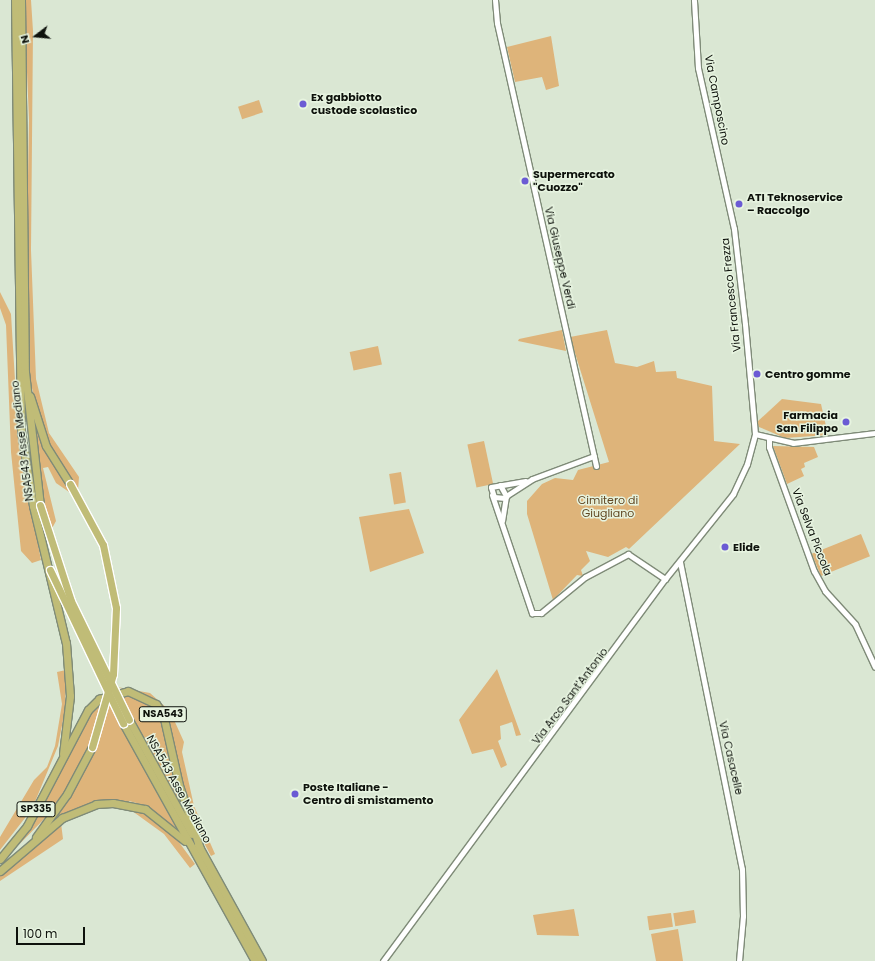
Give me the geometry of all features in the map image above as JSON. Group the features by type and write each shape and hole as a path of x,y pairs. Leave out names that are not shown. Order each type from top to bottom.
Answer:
{"highway":[{"name":"NSA543 Asse Mediano","path":"14,0 18,9 25,372 37,505 71,601 126,722"},
{"path":"18,9 20,0"},
{"name":"NSA543 Asse Mediano","path":"18,9 17,307 21,431 50,570 126,722 198,852 255,961"},
{"name":"NSA543","path":"25,372 39,430 93,523 111,570 116,608 116,654 92,747 67,794 47,827"},
{"name":"NSA543","path":"50,570 69,674 63,754"},
{"name":"NSA543","path":"63,754 88,710 99,699 128,691 156,704 167,726 179,785 198,852"},
{"name":"SP335","path":"0,860 27,826 63,754"},
{"name":"NSA543","path":"47,827 62,818 96,804 113,802 145,809 177,831 198,852"},
{"name":"SP335","path":"0,871 27,848 47,827"},
{"name":"NSA543 Asse Mediano","path":"198,852 262,961"}],"street":[{"name":"Via Giuseppe Verdi","path":"495,0 497,23 596,466"},
{"name":"Via Camposcino","path":"694,0 698,68 718,156"},
{"name":"Via Francesco Frezza","path":"718,156 734,230 755,434"},
{"path":"755,434 769,439 810,442 875,433"},
{"name":"Via Arco Sant'Antonio","path":"384,961 665,579 736,490 755,434"},
{"name":"Via Selva Piccola","path":"769,439 769,447 814,571 825,591 855,624 875,667"},
{"path":"594,456 532,479 491,487 492,495 529,608 536,615 585,578 628,554 665,579"},
{"path":"492,495 505,497 532,479"},
{"path":"500,485 505,497 502,526"},
{"name":"Via Casacelle","path":"680,562 740,858 744,902 739,961"}],"green space":[{"path":"24,0 31,0 33,31 31,250 36,379 49,433 79,477 78,491 47,443 30,381 26,291 29,120"},
{"path":"551,36 559,86 546,90 542,77 515,82 507,47"},
{"path":"259,100 263,112 242,119 238,107"},
{"path":"0,292 11,314 19,447 41,560 32,563 21,551 11,452 6,325 0,308"},
{"path":"562,330 566,351 518,341 519,339"},
{"name":"Cimitero di Giugliano","path":"607,330 615,363 637,367 654,361 656,372 676,371 677,378 712,386 714,441 740,444 629,549 626,547 608,557 586,551 590,561 581,570 583,576 577,575 553,600 527,514 527,501 542,484 555,478 573,480 578,470 609,462 570,337"},
{"path":"378,346 382,365 354,371 350,352"},
{"path":"782,399 821,404 828,435 785,438 759,427 757,422"},
{"path":"32,418 72,494 56,483 48,467 43,468 56,521 50,532 43,506"},
{"path":"484,441 493,484 477,488 467,445"},
{"path":"773,446 814,447 818,457 804,463 805,467 801,469 804,476 787,484"},
{"path":"401,472 406,503 394,504 389,474"},
{"path":"409,509 424,553 370,572 359,517"},
{"path":"861,534 870,556 821,576 812,554"},
{"path":"497,669 521,735 516,736 512,722 500,726 501,739 498,741 507,765 501,768 493,749 472,754 459,720"},
{"path":"66,670 65,710 58,746 32,809 0,850 0,837 34,780 47,767 55,746 62,704 57,672"},
{"path":"117,687 150,693 170,711 184,742 182,752 194,806 215,854 211,856 195,826 179,775 168,718 151,698"},
{"path":"121,694 147,701 161,719 182,808 131,715 119,723 176,828 140,804 129,801 128,808 114,806 86,810 61,823 63,839 0,881 0,872 58,825 49,814 0,864 40,813 90,712 105,699"},
{"path":"128,808 149,815 170,830 195,864 190,868 164,834"},
{"path":"574,909 579,936 537,935 533,915"},
{"path":"694,910 696,923 675,926 673,913"},
{"path":"671,913 673,927 649,930 647,916"},
{"path":"678,929 683,961 656,961 651,934"}],"place":[{"name":"Ex gabbiotto custode scolastico","path":"303,104"},
{"name":"Supermercato \"Cuozzo\"","path":"525,181"},
{"name":"ATI Teknoservice – Raccolgo","path":"739,204"},
{"name":"Centro gomme","path":"757,374"},
{"name":"Farmacia San Filippo","path":"846,422"},
{"name":"Elide","path":"725,547"},
{"name":"Poste Italiane - Centro di smistamento","path":"295,794"}]}
